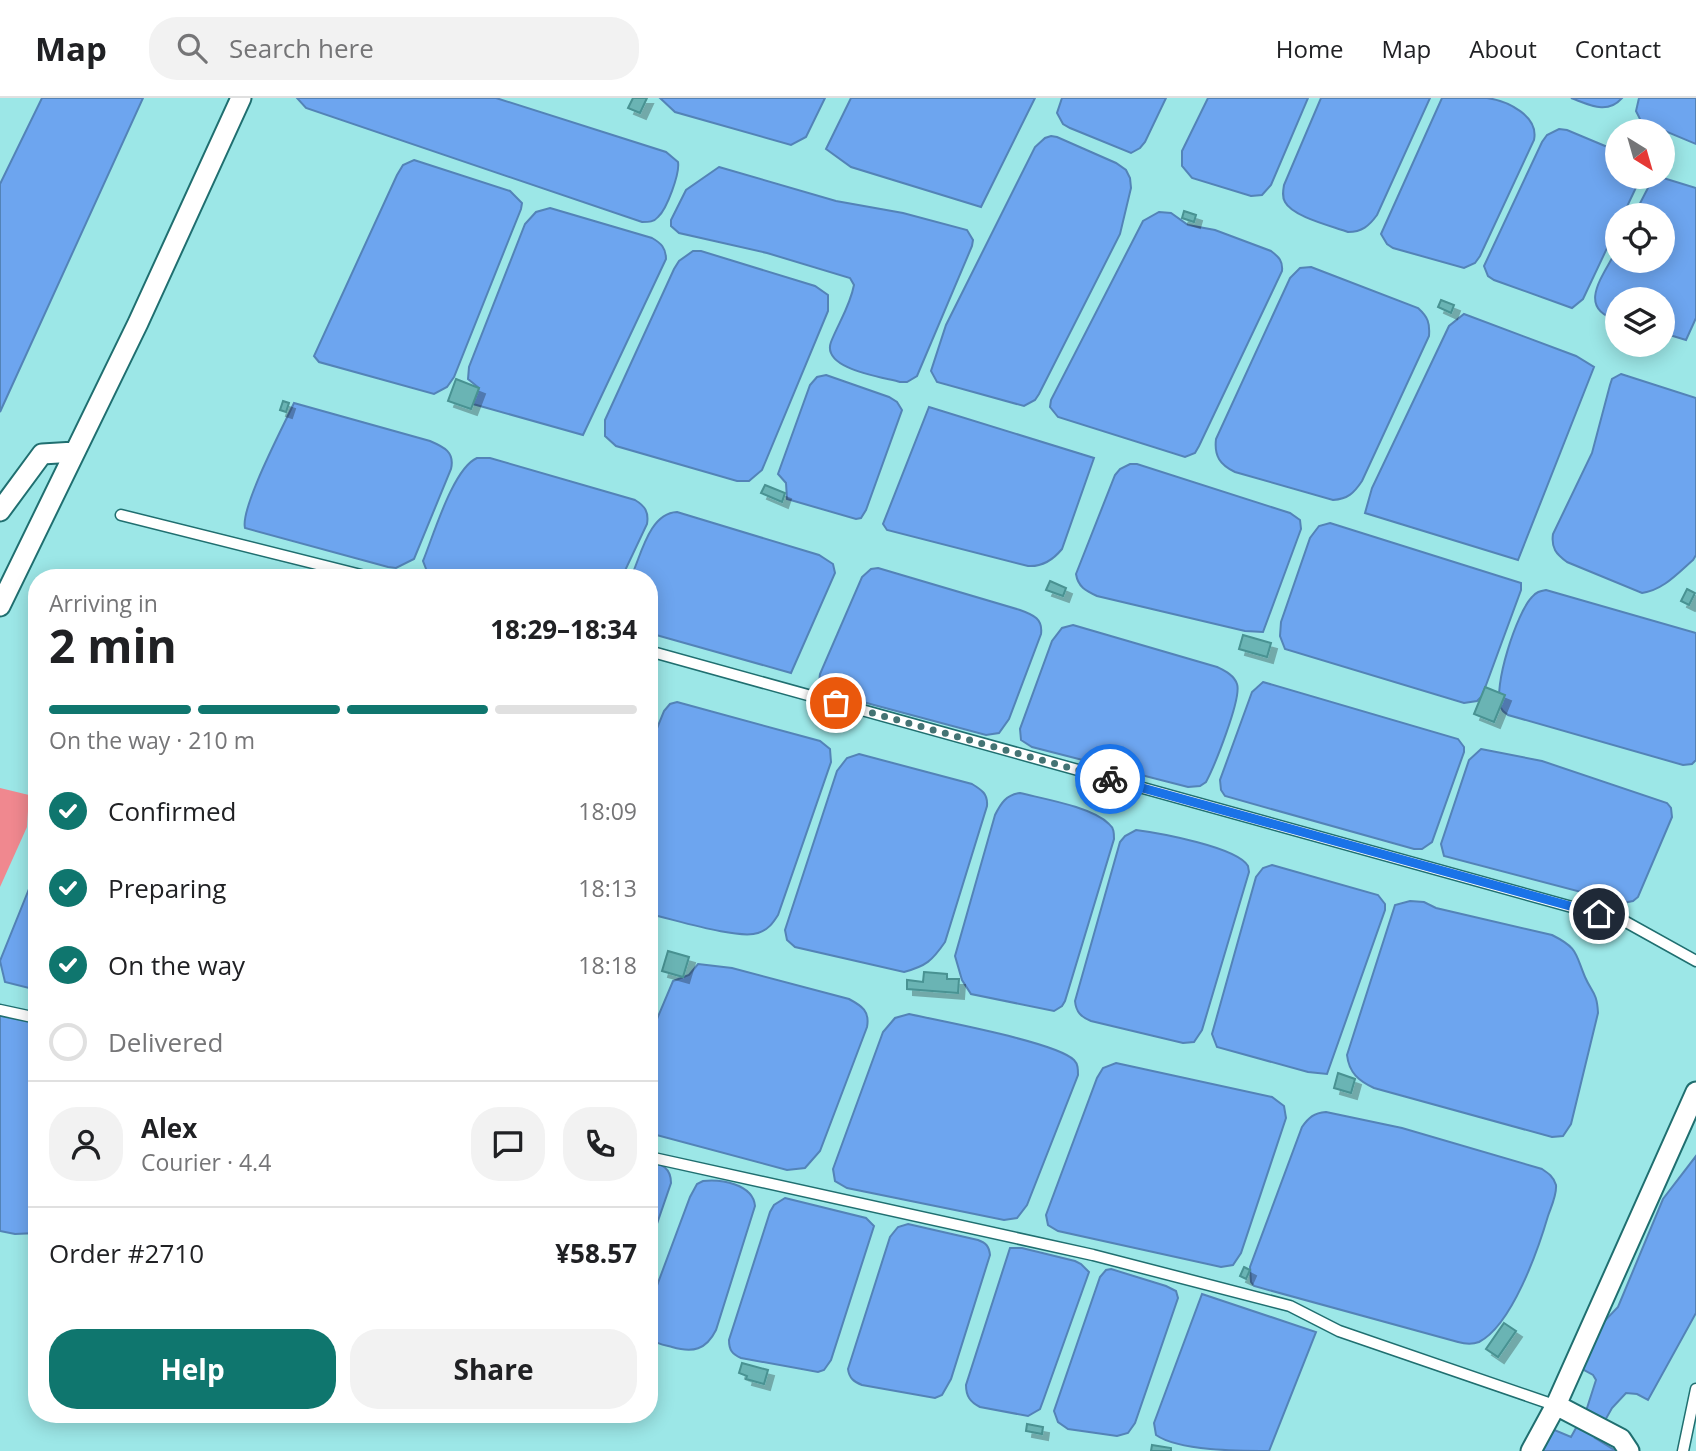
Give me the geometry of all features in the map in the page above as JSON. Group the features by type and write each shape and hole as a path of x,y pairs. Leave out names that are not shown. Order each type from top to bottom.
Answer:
{"street":[{"path":"0,607 241,98"},
{"path":"0,511 42,454 75,452"},
{"path":"1531,1451 1565,1409 1696,1092"},
{"path":"1565,1409 1625,1445"}],"lane":[{"path":"121,515 337,569"},
{"path":"658,653 1626,922 1696,961"},
{"path":"0,1010 28,1015"},
{"path":"658,1159 1093,1255 1290,1306 1339,1331 1565,1409"},
{"path":"1683,1451 1696,1389"}],"shaded area":[{"path":"0,788 28,795 28,811 27,827 0,887"}],"water":[{"path":"42,98 143,98 0,412 0,184"},
{"path":"297,98 496,98 666,152 678,162 677,174 662,213 653,221 642,222 306,108"},
{"path":"660,98 825,98 806,137 791,145 675,112"},
{"path":"851,98 1035,98 981,207 851,167 826,149"},
{"path":"1062,98 1166,98 1145,142 1131,153 1063,124 1057,113"},
{"path":"1208,98 1308,98 1271,185 1262,195 1251,196 1192,178 1182,166 1182,151"},
{"path":"1321,98 1430,98 1377,215 1361,230 1348,232 1304,217 1289,207 1283,198 1284,185"},
{"path":"1442,98 1487,98 1504,102 1527,117 1534,131 1534,140 1480,256 1475,263 1464,268 1393,248 1381,234"},
{"path":"1571,98 1622,98 1610,106 1598,107"},
{"path":"1639,98 1696,98 1696,144 1675,135 1675,119 1640,119 1636,111"},
{"path":"1559,129 1567,130 1605,146 1605,189 1635,189 1629,203 1605,203 1605,252 1583,299 1572,308 1494,280 1488,276 1484,266 1547,135"},
{"path":"1051,136 1116,163 1126,170 1131,188 1120,234 1039,394 1035,400 1024,406 937,382 931,371 946,325 1035,147"},
{"path":"414,160 510,191 522,203 454,377 447,387 434,394 319,362 314,356 397,175 403,165"},
{"path":"719,167 836,201 903,213 967,230 973,240 972,246 917,376 907,382 900,382 855,370 835,359 830,351 831,342 852,293 854,285 850,278 767,253 679,233 671,226 671,220 686,190"},
{"path":"1675,182 1696,188 1696,318 1686,340 1675,337 1675,287 1605,287 1605,315 1597,308 1596,290 1605,271 1605,273 1675,273 1675,203 1640,203 1647,189 1675,189"},
{"path":"550,208 652,238 662,246 666,255 583,435 473,404 479,388 468,379 469,367 525,224 536,212"},
{"path":"1159,212 1171,213 1188,225 1215,230 1271,251 1282,264 1282,271 1199,446 1195,453 1185,457 1058,417 1050,407 1051,400 1143,221"},
{"path":"693,251 701,251 815,286 828,295 828,311 762,470 749,481 737,481 616,446 605,436 605,420 674,269 679,261"},
{"path":"1311,267 1418,308 1426,317 1429,327 1429,336 1362,481 1350,495 1333,500 1235,472 1222,463 1216,450 1216,439 1290,278 1300,268"},
{"path":"1464,314 1576,356 1594,367 1518,560 1365,513 1372,488 1449,326"},
{"path":"1621,374 1696,398 1696,555 1669,581 1657,589 1642,593 1567,562 1557,553 1553,543 1553,534 1592,453 1612,379"},
{"path":"826,375 889,397 897,402 902,410 861,518 856,519 787,499 786,483 778,474 810,385 817,377"},
{"path":"294,403 430,441 450,454 451,469 414,559 396,568 388,567 245,528 245,518 255,486"},
{"path":"929,407 1094,458 1062,549 1055,556 1043,564 1028,566 887,530 883,524"},
{"path":"477,458 490,458 635,500 646,510 647,524 626,569 426,569 423,561 445,504 468,464"},
{"path":"1130,464 1290,513 1300,520 1301,529 1263,632 1245,631 1097,596 1081,585 1076,574 1115,475"},
{"path":"677,512 819,555 833,564 835,573 791,673 658,636 658,569 634,569 647,537 667,514"},
{"path":"1330,523 1521,583 1521,590 1482,696 1477,701 1464,703 1285,649 1280,636 1281,622 1310,538 1319,526"},
{"path":"878,568 1020,610 1039,621 1041,634 1009,719 999,733 986,735 833,694 822,687 820,674 862,577 871,569"},
{"path":"1546,590 1696,633 1696,760 1692,764 1683,765 1508,715 1503,711 1499,698 1500,684 1513,633 1532,597"},
{"path":"1073,625 1217,667 1234,678 1237,684 1235,703 1221,748 1206,782 1200,786 1188,787 1032,747 1021,740 1020,729 1052,641 1062,628"},
{"path":"1263,682 1458,739 1464,752 1432,842 1422,849 1414,849 1225,796 1220,780 1252,692"},
{"path":"677,702 820,741 830,749 831,762 778,915 770,926 758,933 736,934 658,916 658,726 670,704"},
{"path":"1481,749 1542,761 1667,803 1672,817 1638,897 1623,903 1444,856 1441,844 1469,760"},
{"path":"859,754 972,784 981,790 986,798 987,806 945,942 928,962 904,972 795,947 787,940 785,930 837,771 847,758"},
{"path":"1020,793 1067,804 1091,813 1109,824 1114,833 1065,1001 1054,1011 971,994 962,980 955,956 995,815 1004,800"},
{"path":"1136,830 1214,847 1241,859 1248,866 1249,872 1202,1030 1194,1042 1183,1043 1091,1021 1080,1014 1076,1005 1120,842"},
{"path":"1272,865 1378,895 1385,904 1327,1074 1308,1072 1217,1047 1212,1034 1256,877 1263,868"},
{"path":"28,891 28,988 5,982 0,961"},
{"path":"1410,901 1424,902 1436,908 1552,935 1574,952 1595,997 1598,1013 1571,1124 1563,1136 1552,1137 1374,1088 1352,1072 1347,1055 1395,905"},
{"path":"698,964 732,968 849,999 866,1013 867,1027 820,1151 805,1168 787,1170 658,1135 658,1017 673,981 689,975"},
{"path":"0,1007 28,1015 28,1233 0,1231"},
{"path":"909,1014 1022,1039 1063,1053 1076,1063 1078,1075 1027,1205 1017,1218 1004,1220 847,1188 835,1181 833,1169 883,1032 895,1018"},
{"path":"1116,1063 1272,1097 1284,1106 1286,1118 1241,1253 1233,1265 1221,1267 1058,1231 1048,1225 1046,1215 1097,1078 1103,1068"},
{"path":"1326,1112 1402,1128 1542,1169 1554,1180 1554,1201 1522,1285 1502,1320 1479,1342 1461,1343 1254,1286 1251,1282 1250,1267 1302,1127 1312,1116"},
{"path":"1696,1156 1696,1313 1648,1400 1637,1394 1626,1393 1612,1408 1595,1438 1616,1451 1533,1451 1545,1426 1571,1437 1587,1408 1596,1380 1593,1375 1575,1365 1594,1332 1618,1307 1663,1199"},
{"path":"658,1164 665,1168 671,1183 658,1221"},
{"path":"703,1181 718,1181 735,1184 749,1193 755,1206 716,1330 703,1346 686,1350 658,1343 658,1283 697,1184"},
{"path":"785,1198 866,1218 874,1226 831,1360 824,1370 818,1372 741,1358 733,1353 730,1346 729,1340 770,1212 774,1205"},
{"path":"908,1224 978,1240 987,1245 990,1252 951,1379 942,1395 935,1398 862,1385 852,1379 848,1369 890,1237 898,1227"},
{"path":"1010,1248 1022,1248 1075,1261 1089,1272 1040,1409 1028,1416 980,1407 969,1398 966,1389"},
{"path":"1111,1269 1166,1286 1176,1291 1178,1298 1135,1423 1128,1433 1117,1436 1068,1429 1058,1422 1054,1411 1100,1277 1106,1270"},
{"path":"1202,1294 1316,1332 1269,1451 1194,1447 1156,1435 1154,1423"}],"building":[{"path":"633,98 647,98 640,113 628,108"},
{"path":"1184,211 1196,215 1194,222 1182,218"},
{"path":"1441,300 1454,305 1451,313 1438,307"},
{"path":"456,379 479,388 471,409 448,401"},
{"path":"283,401 289,403 286,412 280,410"},
{"path":"765,485 785,493 782,502 761,493"},
{"path":"1050,581 1066,588 1063,596 1046,590"},
{"path":"1687,589 1695,593 1689,605 1681,601"},
{"path":"1243,635 1271,643 1267,657 1239,649"},
{"path":"1485,687 1505,695 1494,722 1474,714"},
{"path":"668,951 689,957 683,977 662,971"},
{"path":"924,972 947,974 947,979 959,979 958,993 907,989 907,980 923,982"},
{"path":"1338,1073 1355,1079 1351,1093 1334,1088"},
{"path":"1244,1267 1250,1270 1246,1279 1240,1276"},
{"path":"1504,1323 1516,1331 1498,1357 1486,1349"},
{"path":"742,1363 768,1370 764,1384 746,1379 747,1376 739,1373"},
{"path":"1027,1424 1043,1427 1042,1434 1026,1431"},
{"path":"1152,1445 1171,1448 1171,1451 1151,1451"}],"way so far":[{"path":"836,703 1110,779"}],"route":[{"path":"1110,779 1599,914"}]}
